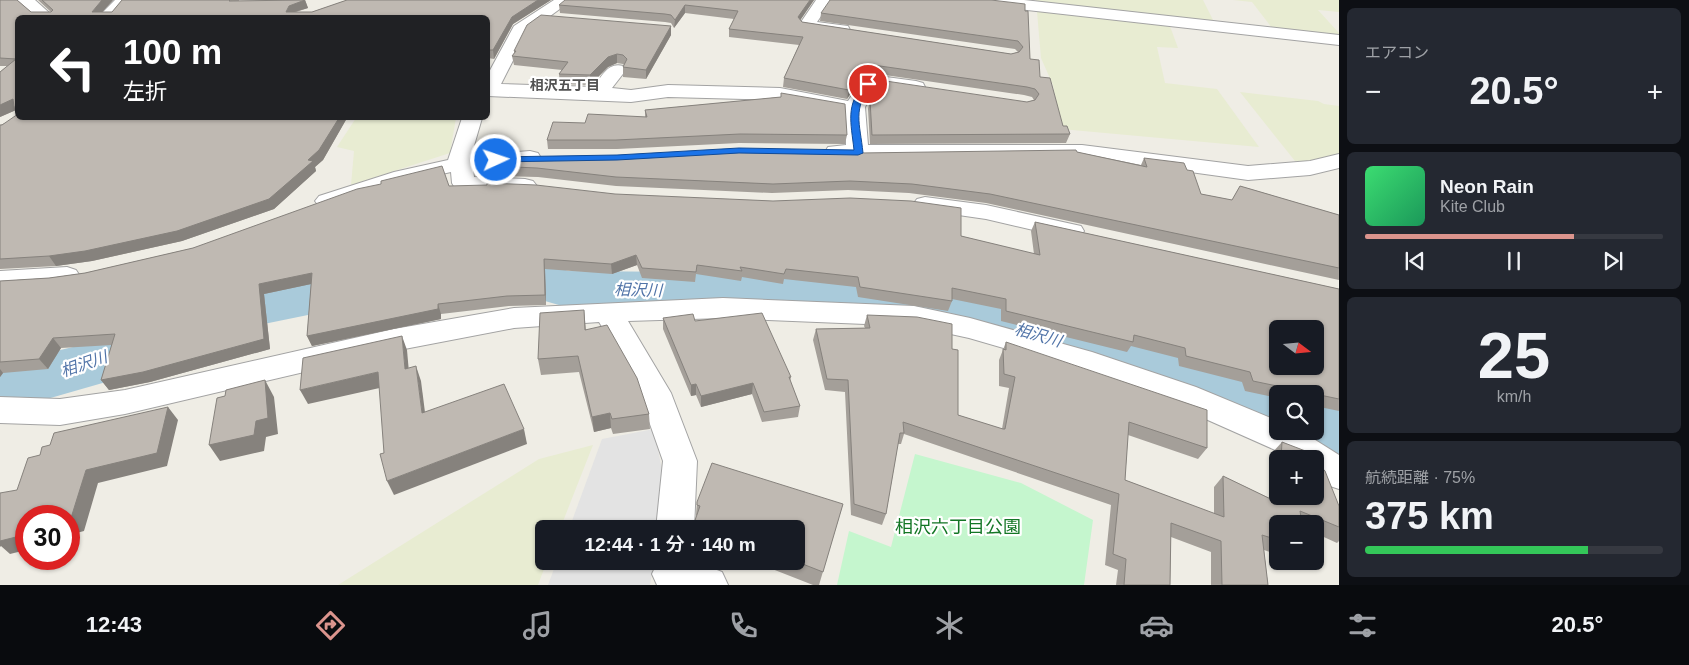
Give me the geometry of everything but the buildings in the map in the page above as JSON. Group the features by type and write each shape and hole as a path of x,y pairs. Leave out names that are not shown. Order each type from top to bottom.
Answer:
{"street":[{"path":"23,0 43,15"},
{"path":"104,10 124,0"},
{"path":"490,85 520,30 564,0"},
{"path":"824,0 807,25 855,32"},
{"path":"982,0 1339,40"},
{"path":"539,17 568,20"},
{"path":"599,93 617,70"},
{"path":"858,153 854,108 861,92 871,81 938,90"},
{"path":"490,89 631,96 668,91 780,94 854,108"},
{"path":"458,163 471,120"},
{"path":"820,152 1082,151 1248,174 1310,168 1339,161"},
{"path":"306,208 372,184 458,163 553,158"},
{"path":"458,163 462,168 463,183 546,187"},
{"path":"899,202 986,212 1090,235"},
{"path":"0,280 56,277 92,272"},
{"path":"0,410 60,412 125,402 394,340 514,318 607,312 723,308 914,316 951,324 1081,360 1185,396 1294,443 1339,474"},
{"path":"607,312 632,350 655,393 680,461 676,520"}],"green space":[{"path":"1036,0 1203,0 1216,26 1168,21 1178,48 1157,47 1165,83 1217,89 1259,147 1061,129 1053,85 1041,58"},
{"path":"1233,0 1339,0 1339,12 1318,10 1339,33 1339,38 1275,32 1252,2"},
{"path":"1240,92 1318,101 1324,104 1339,106 1339,154 1303,163 1295,161"},
{"path":"355,120 456,120 450,153 351,185 354,151 337,147"},
{"path":"593,445 564,520 535,520 535,570 544,570 538,585 338,585 539,459"},
{"name":"相沢六丁目公園","path":"915,454 1021,483 1093,520 1084,585 837,585 849,531 891,547"}],"shaded area":[{"path":"654,429 663,475 660,520 572,520 602,439"},
{"path":"554,570 652,570 650,585 548,585"}],"waterway":[{"name":"相沢川","path":"473,272 492,269 527,276 566,289 687,290 829,299 890,298 938,306 1173,374 1269,411"},
{"name":"相沢川","path":"0,384 40,378 92,364 148,338 205,317 382,284"},
{"name":"相沢川","path":"1324,431 1339,437"}],"district":[{"name":"相沢五丁目","path":"565,85"}],"route":[{"path":"496,160 516,158 617,158 739,151 858,153 854,108 861,92 868,84"}]}
